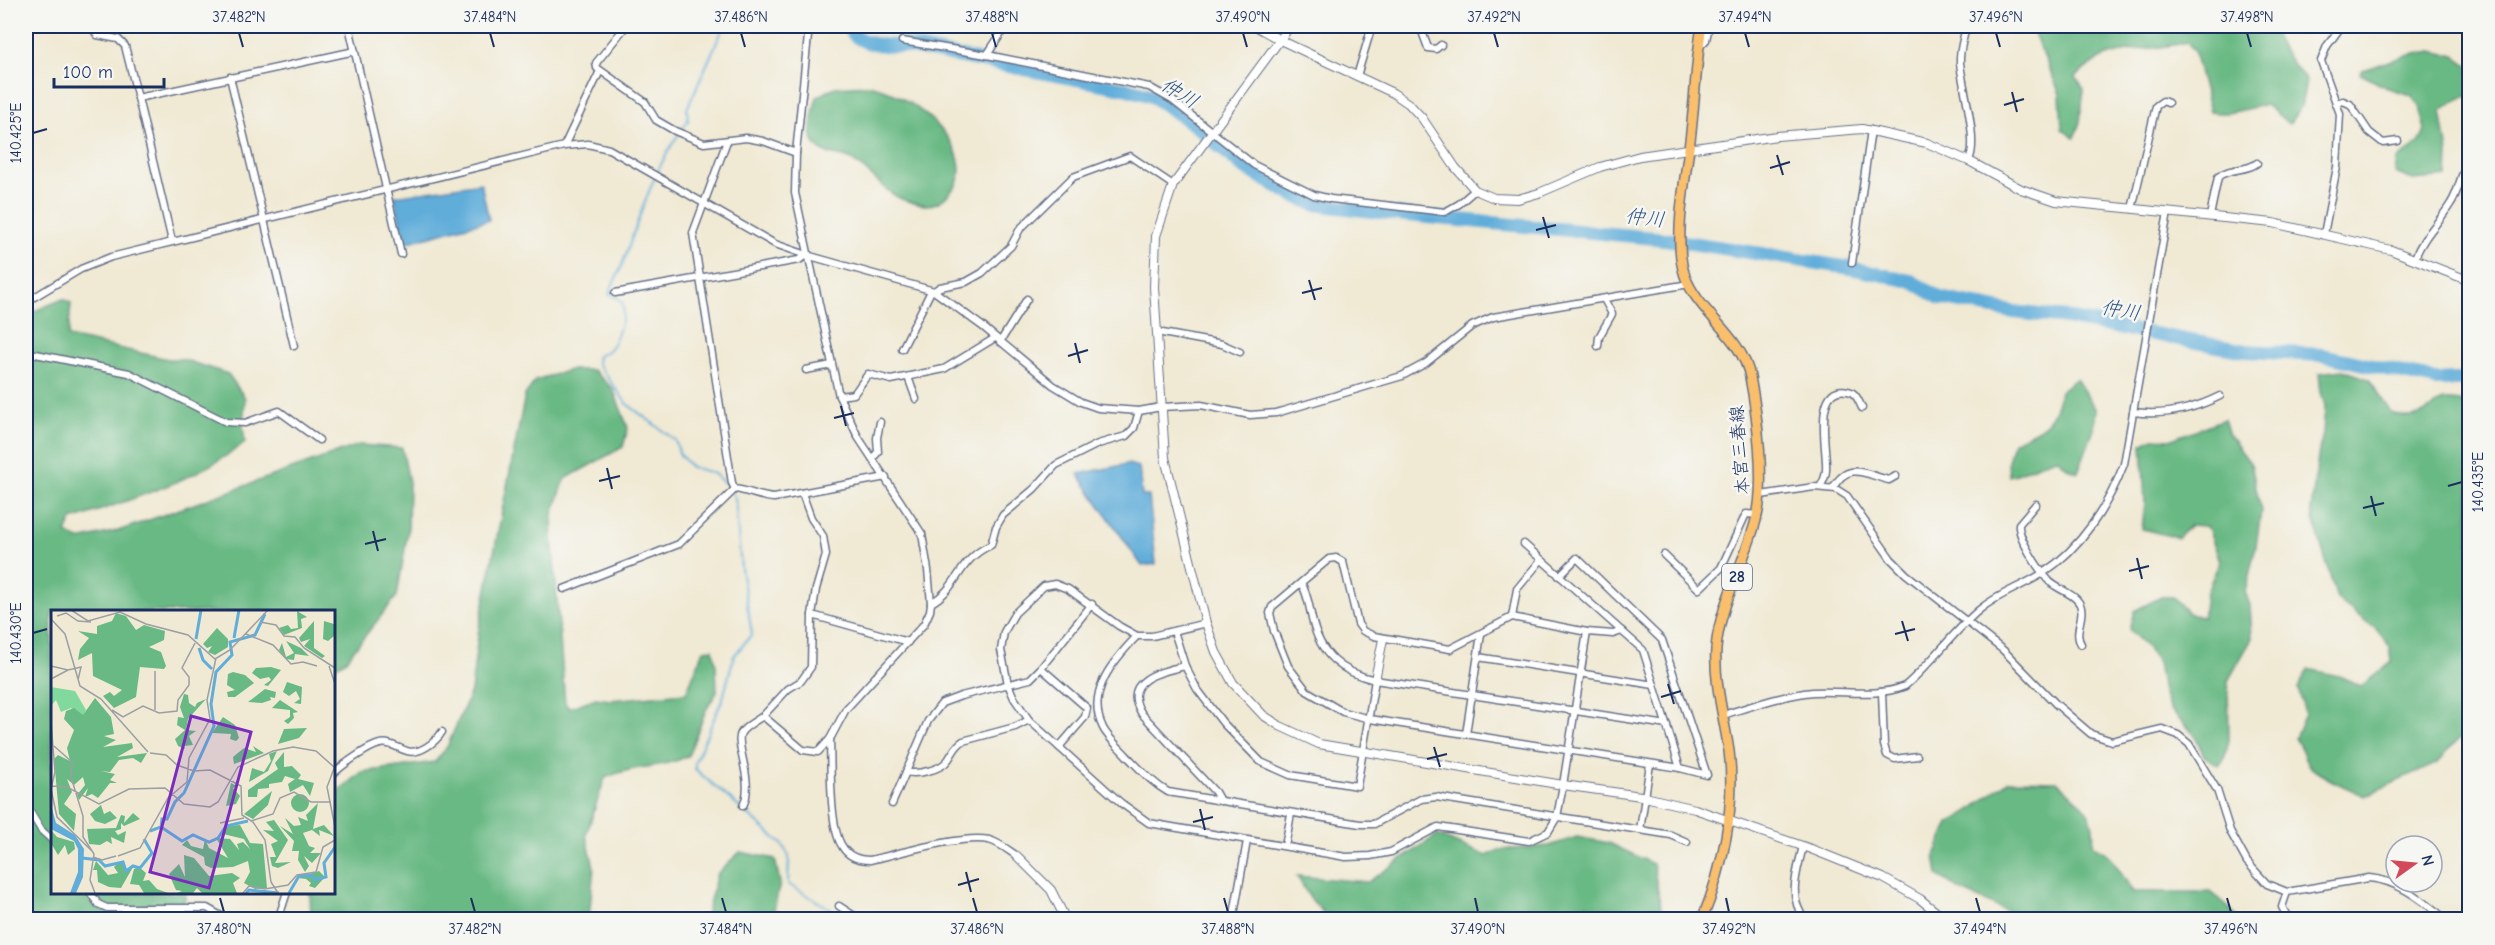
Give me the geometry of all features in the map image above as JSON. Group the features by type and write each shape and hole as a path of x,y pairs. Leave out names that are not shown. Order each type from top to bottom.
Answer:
{"main road":[{"name":"本宮三春線","path":"1702,26 1680,252 1689,284 1736,347 1747,366 1755,410 1761,495 1758,515 1719,627 1716,648 1716,675 1730,773 1728,821 1712,893 1702,920"}],"street":[{"path":"91,26 97,35 118,39 125,46 172,241"},
{"path":"349,26 402,254"},
{"path":"626,26 596,63 600,70 645,102 656,120 704,143 746,138 796,153"},
{"path":"763,716 803,750 818,752 830,739 846,709 928,619 931,603 922,534 848,418 839,396 795,193 796,153 809,26"},
{"path":"987,55 1006,26"},
{"path":"1255,26 1394,93 1422,118 1455,167 1475,190 1494,198 1518,199 1622,160 1820,131 1871,130 1927,143 2028,192 2056,201 2250,220 2324,234 2391,250 2469,281"},
{"path":"1290,26 1173,185 1156,236 1155,287 1164,459 1206,623 1226,672 1242,694 1263,715 1280,726 1319,744 1645,797 1695,809 1803,846 1884,878 1920,898 1946,920"},
{"path":"1357,76 1372,26"},
{"path":"1420,26 1428,48 1436,49 1441,45"},
{"path":"1699,46 1706,40 1709,26"},
{"path":"1966,26 1960,63 1972,142 1972,156 1968,161"},
{"path":"2324,234 2337,167 2340,114 2321,62 2327,46 2340,28"},
{"path":"902,41 1149,87 1172,100 1212,133 1268,173 1298,185 1314,195 1444,212 1460,204 1475,190"},
{"path":"138,98 355,51"},
{"path":"564,146 600,70"},
{"path":"230,77 294,346"},
{"path":"2132,209 2156,106 2163,101 2168,103"},
{"path":"2336,103 2343,101 2350,104 2369,132 2383,143 2398,141"},
{"path":"1852,263 1871,130"},
{"path":"727,141 693,233 732,483 735,489"},
{"path":"26,302 95,263 172,241 564,146 588,144 603,146 763,238 809,256 933,291 1053,385 1081,402 1098,408 1139,411 1161,407 1201,405 1250,415 1294,409 1402,376 1426,363 1480,321 1689,284"},
{"path":"902,348 933,291 940,287 966,282 982,273 1011,246 1020,229 1073,177 1131,156 1173,185"},
{"path":"2415,258 2419,245 2451,203 2462,171 2469,160"},
{"path":"2210,216 2218,177 2226,171 2251,167 2257,163"},
{"path":"1723,715 1810,692 1891,692 1910,682 1966,622 1995,597 2042,574 2076,544 2098,516 2124,464 2168,212"},
{"path":"615,293 799,260 809,256"},
{"path":"839,396 854,394 868,374 891,380 944,369 998,340 1027,299"},
{"path":"1598,346 1599,337 1612,314 1605,299"},
{"path":"1157,332 1222,344 1240,352"},
{"path":"26,352 129,373 226,422 245,423 279,411 320,440"},
{"path":"806,370 832,365"},
{"path":"908,378 916,399"},
{"path":"1820,487 1826,472 1823,429 1828,401 1834,393 1846,390 1854,394 1862,408"},
{"path":"2133,412 2163,414 2191,408 2220,396"},
{"path":"931,603 943,596 972,555 991,545 996,527 1003,515 1034,489 1056,465 1089,448 1126,436 1134,428 1139,411"},
{"path":"873,458 878,452 877,438 880,422"},
{"path":"1833,488 1843,476 1863,470 1885,479 1892,479 1896,476"},
{"path":"564,589 679,544 735,489 774,498 886,477"},
{"path":"1761,495 1820,487 1833,488 1847,496 1892,559 1906,574 2003,650 2056,704 2091,734 2112,741 2162,729 2178,735 2189,744 2217,790 2230,831 2247,862 2266,884 2287,892 2369,878 2380,879 2398,886 2447,920"},
{"path":"743,806 748,790 747,773 739,737 741,731 763,716 789,689 801,681 807,675 810,667 812,615 816,589 826,555 823,536 811,518 802,493"},
{"path":"2036,504 2018,527 2025,545 2042,574 2077,600 2082,612 2078,631 2081,644"},
{"path":"1664,555 1699,589 1721,568 1746,514 1758,515"},
{"path":"1524,544 1643,650 1680,768"},
{"path":"1559,576 1577,558 1662,640 1707,775 1680,768 1370,719 1343,712 1318,699 1302,685 1285,663 1278,647 1270,613 1272,607 1329,559 1340,558 1343,562 1358,624 1365,633 1383,639 1450,649 1512,617 1587,632 1613,634 1622,631"},
{"path":"1512,617 1517,589 1541,560"},
{"path":"1301,583 1306,590 1314,629 1324,651 1333,662 1346,671 1376,681 1667,725"},
{"path":"1206,623 1152,636 1137,636 1119,626 1092,604 1068,589 1055,584 1044,586 1015,613 1004,632 1001,650 1008,684 1014,698 1029,720 1120,803 1149,823 1346,857 1391,852 1429,830 1444,826 1529,841 1548,832 1557,817 1587,632"},
{"path":"892,804 928,721 942,703 1030,679 1092,604"},
{"path":"812,615 908,642"},
{"path":"1174,631 1185,666 1197,689 1223,723 1261,762 1278,771 1357,786 1383,639"},
{"path":"1466,734 1481,634"},
{"path":"1137,636 1100,684 1098,710 1104,729 1159,787 1179,795 1360,824 1374,824 1421,799 1436,797 1640,830 1671,836 1687,842"},
{"path":"1478,657 1654,685"},
{"path":"1185,666 1158,672 1146,678 1138,691 1137,704 1142,714 1215,792 1220,801"},
{"path":"1041,668 1087,708 1085,717 1059,747"},
{"path":"1882,692 1884,745 1887,755 1895,759 1917,756"},
{"path":"906,772 917,773 940,766 947,762 963,741 1015,727 1029,720"},
{"path":"334,773 375,745 388,743 408,752 415,751 433,742 442,732"},
{"path":"830,739 836,831 841,846 848,854 860,860 870,860 948,842 977,838 997,843 1017,856 1051,890 1066,920"},
{"path":"1640,830 1650,764"},
{"path":"26,805 41,830 51,839"},
{"path":"1285,846 1291,813"},
{"path":"1233,920 1247,841"},
{"path":"1803,846 1793,895 1804,920"},
{"path":"2287,892 2282,907 2289,920"},
{"path":"91,894 98,904 107,908 207,908 228,920"},
{"path":"278,920 286,894"},
{"path":"839,906 857,919 893,920"}],"green space":[{"path":"2031,26 2270,26 2282,49 2306,81 2301,107 2289,124 2266,105 2231,112 2210,112 2194,51 2187,42 2112,54 2095,61 2075,77 2084,89 2080,122 2074,138 2062,129 2060,94"},
{"path":"2432,51 2455,56 2469,66 2469,96 2460,98 2441,111 2448,153 2447,177 2413,180 2395,173 2397,160 2419,143 2425,130 2420,108 2411,95 2385,87 2361,74 2362,70 2405,56"},
{"path":"868,85 883,89 916,107 946,135 956,151 960,167 955,187 944,199 933,204 922,205 897,197 853,161 827,153 819,149 815,143 811,129 817,97 835,87"},
{"path":"63,299 71,303 68,337 168,359 182,359 228,374 245,398 243,428 245,442 227,455 185,478 72,520 66,533 79,540 121,530 359,445 402,448 409,482 408,531 397,596 345,661 334,667 334,610 51,610 51,894 186,894 183,908 189,919 26,920 26,320 37,310"},
{"path":"570,370 593,370 613,389 628,428 623,447 565,479 553,514 552,535 565,703 569,708 596,698 610,700 686,693 704,650 713,649 717,692 706,710 688,756 605,778 586,835 594,867 589,919 311,919 310,894 334,894 334,799 337,793 362,772 435,762 447,747 471,691 479,628 525,395 536,380"},
{"path":"2343,370 2369,379 2391,413 2401,416 2420,415 2441,402 2469,405 2469,726 2438,763 2365,796 2334,782 2311,768 2295,738 2305,714 2298,688 2308,669 2339,676 2361,686 2392,662 2390,647 2377,630 2337,599 2311,511 2325,406 2319,373"},
{"path":"2076,379 2096,410 2094,429 2078,472 2069,469 2057,458 2009,476 2008,462 2013,442 2046,424 2054,412 2060,391"},
{"path":"2224,419 2229,435 2251,464 2261,511 2256,546 2245,592 2250,605 2252,638 2228,681 2229,741 2224,759 2219,766 2204,756 2194,734 2170,709 2163,692 2158,662 2129,630 2134,611 2161,597 2173,597 2188,613 2203,617 2206,593 2220,561 2209,530 2205,526 2190,525 2178,538 2142,529 2145,503 2142,444 2153,438 2172,439"},
{"path":"2009,780 2057,781 2085,808 2094,832 2093,844 2111,857 2133,892 2211,892 2229,907 2237,919 2016,919 2011,913 1960,890 1938,875 1935,855 1949,823 1968,812"},
{"path":"1437,835 1487,856 1499,850 1549,846 1577,837 1609,843 1653,864 1663,919 1609,919 1587,905 1561,916 1562,919 1329,919 1310,898 1297,876 1368,882"},
{"path":"740,852 775,859 780,883 772,919 705,919 717,874"}],"water":[{"path":"481,183 489,220 405,243 394,196"},
{"path":"1128,464 1139,467 1142,496 1149,496 1156,564 1142,566 1078,474"}],"waterway":[{"path":"724,26 687,109 688,121 658,171 609,294 621,301 622,319 614,342 607,351 598,356 597,363 627,404 675,440 680,455 691,467 713,473 728,486 735,498 741,568 752,634 734,656 723,698 695,762 695,769 782,844 789,856 788,884 849,920"},
{"name":"仲川","path":"848,26 858,38 872,43 904,46 1128,89 1152,96 1196,126 1243,167 1292,195 1314,204 1396,214 1665,239 1850,268 1911,281 1940,298 2013,312 2067,318 2245,351 2323,355 2435,380 2470,380"}]}
